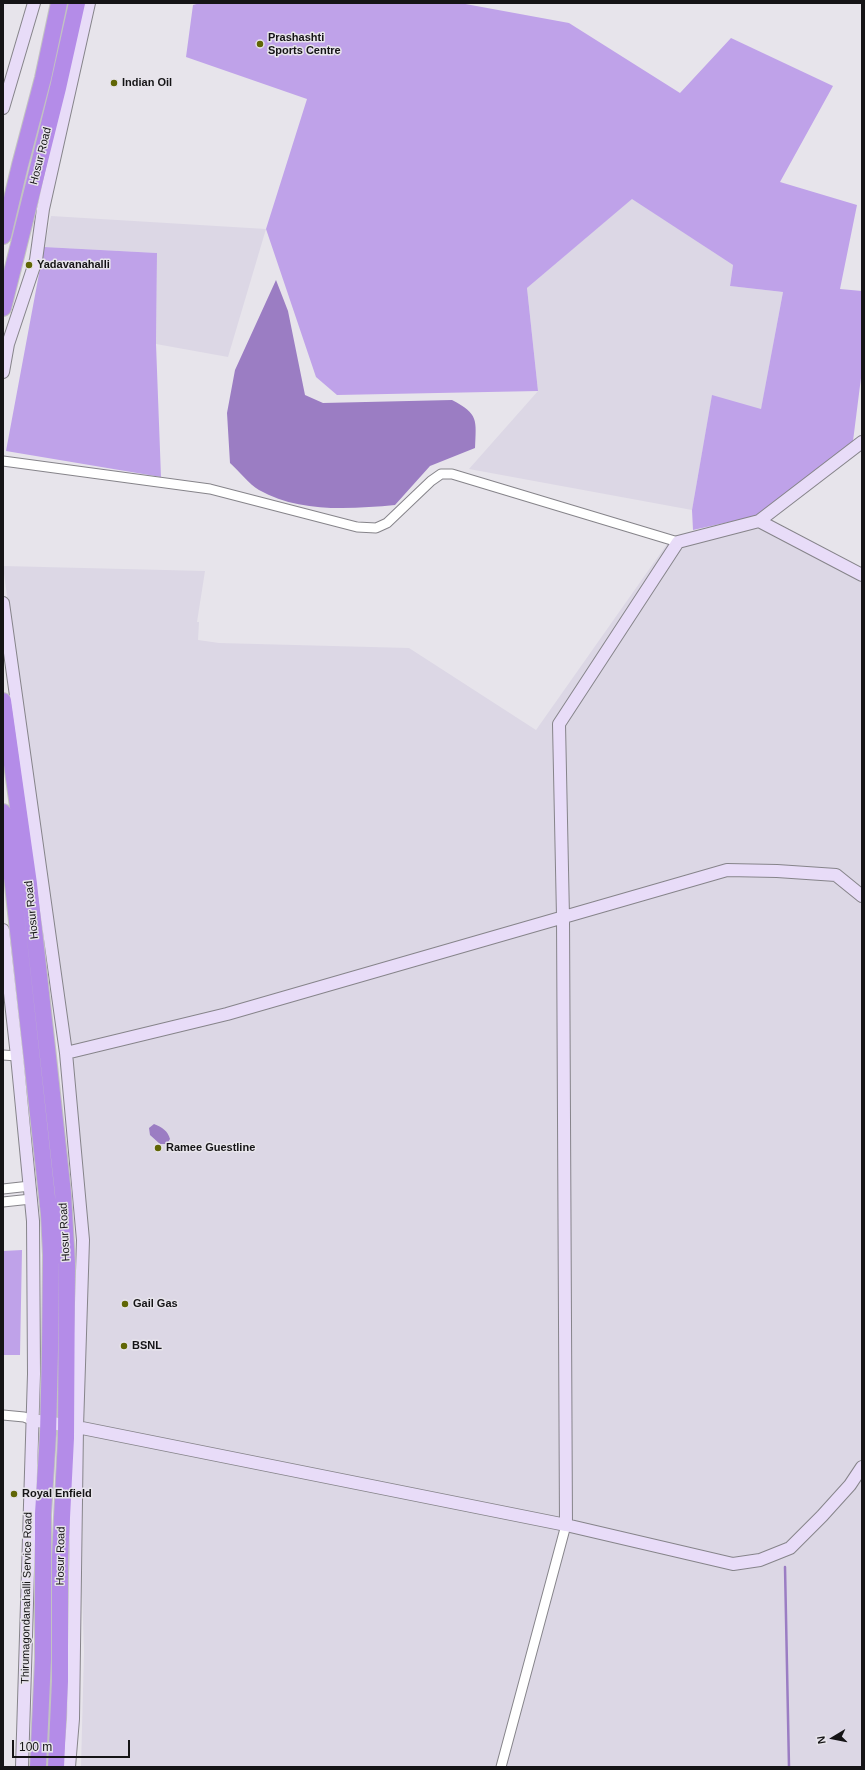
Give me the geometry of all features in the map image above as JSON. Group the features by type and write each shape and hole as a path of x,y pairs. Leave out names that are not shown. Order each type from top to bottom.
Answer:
{"highway":[{"name":"Hosur Road","path":"3,236 43,78 59,3"},
{"name":"Hosur Road","path":"3,308 64,90 77,3"},
{"name":"Hosur Road","path":"3,701 29,884 63,1193 67,1264 71,1426 60,1557 60,1681 56,1767"},
{"name":"Hosur Road","path":"3,812 14,893 49,1215 51,1255 48,1423 43,1514 42,1659 38,1767"}],"street":[{"path":"3,108 34,3"},
{"path":"3,372 8,344 36,260 43,209 64,90 89,3"},
{"path":"3,462 210,489 357,528 376,528 386,523 431,481 441,474 452,474 678,542 760,521 862,442"},
{"path":"760,521 862,575"},
{"path":"501,1767 566,1525 563,917 560,724 678,542"},
{"path":"3,604 66,1052 83,1240 71,1426 73,1711 69,1767"},
{"path":"66,1052 227,1014 727,870 777,871 836,875 862,896"},
{"name":"Thirumagondanahalli Service Road","path":"3,930 30,1186 33,1260 34,1374 22,1767"},
{"path":"3,1055 17,1056"},
{"path":"3,1189 30,1186"},
{"path":"3,1202 31,1199"},
{"path":"3,1415 24,1417 32,1425 48,1423 71,1426 566,1525 733,1564 760,1560 790,1548 850,1485 862,1467"}],"shaded area":[{"path":"200,3 460,3 569,23 680,93 731,38 833,86 780,182 857,205 840,289 862,291 862,370 853,441 756,516 693,530 692,510 712,395 761,409 783,292 730,286 733,265 632,199 527,288 538,391 337,395 316,377 266,229 307,99 186,57 193,5"},
{"path":"632,198 733,265 730,286 783,292 761,410 712,396 692,510 469,469 538,391 527,288"},
{"path":"51,216 266,229 228,357 156,344 157,253 44,247"},
{"path":"44,247 157,253 156,344 161,477 6,451"},
{"path":"276,280 288,311 305,395 323,403 452,400 467,409 474,419 476,431 475,448 430,466 395,505 361,508 326,508 291,503 259,490 230,463 227,413 235,370"},
{"path":"762,524 862,574 862,1767 81,1767 84,1652 82,1592 85,1239 68,1056 3,566 205,571 197,622 199,622 198,640 219,643 409,648 536,730 667,544"},
{"path":"154,1124 162,1128 168,1134 170,1139 167,1144 160,1144 150,1135 149,1128"},
{"path":"22,1250 20,1355 3,1355 3,1251"}],"waterway":[{"path":"785,1567 789,1767"}],"place":[{"name":"Prashashti Sports Centre","path":"260,44"},
{"name":"Indian Oil","path":"114,83"},
{"name":"Yadavanahalli","path":"29,265"},
{"name":"Ramee Guestline","path":"158,1148"},
{"name":"Gail Gas","path":"125,1304"},
{"name":"BSNL","path":"124,1346"},
{"name":"Royal Enfield","path":"14,1494"}]}
